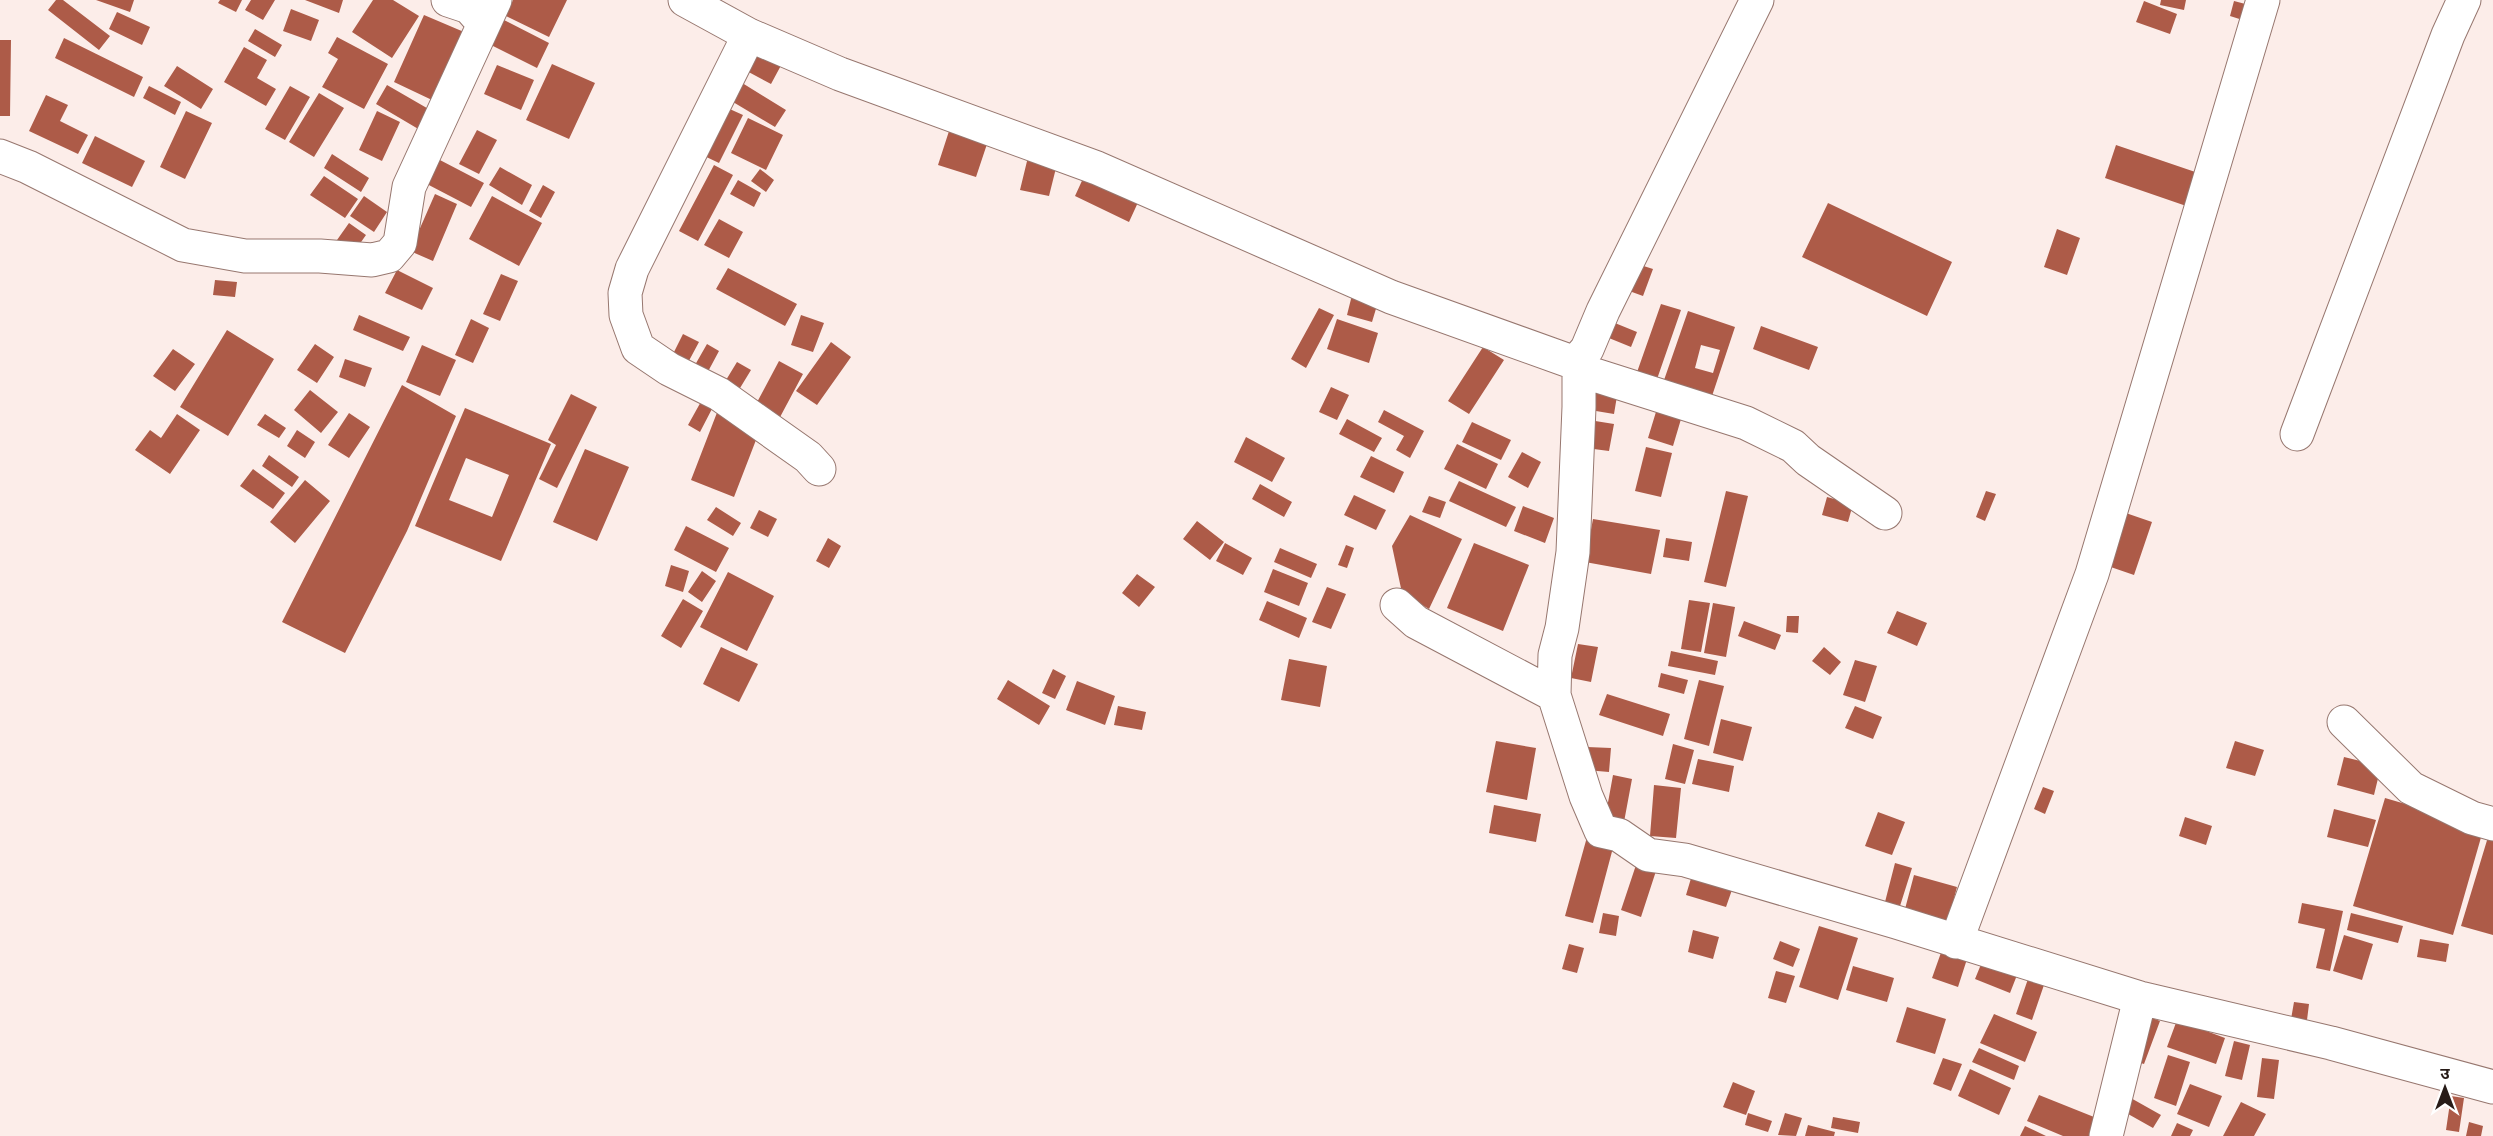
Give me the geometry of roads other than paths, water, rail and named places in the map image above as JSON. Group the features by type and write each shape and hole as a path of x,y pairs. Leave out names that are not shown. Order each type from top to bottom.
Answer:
{"street":[{"path":"0,156 28,167 183,245 245,256 320,255 372,260 389,255 400,243 409,187 489,12 448,0"},
{"path":"685,0 750,35 840,74 1097,168 1390,297 1577,367 1746,423 1793,446 1808,460 1885,513"},
{"path":"1757,0 1577,367 1573,552 1562,628 1555,656 1554,695 1586,796 1601,831 1619,835 1648,855 1685,860 2140,998 2331,1043 2493,1086"},
{"path":"1956,942 2092,574 2263,0"},
{"path":"2298,434 2448,35 2464,0"},
{"path":"750,35 632,268 625,293 626,315 638,348 669,369 719,394 808,457 819,469"},
{"path":"1397,605 1416,622 1554,695"},
{"path":"2344,722 2411,788 2472,818 2493,824"},
{"path":"2106,1136 2140,998"}]}
